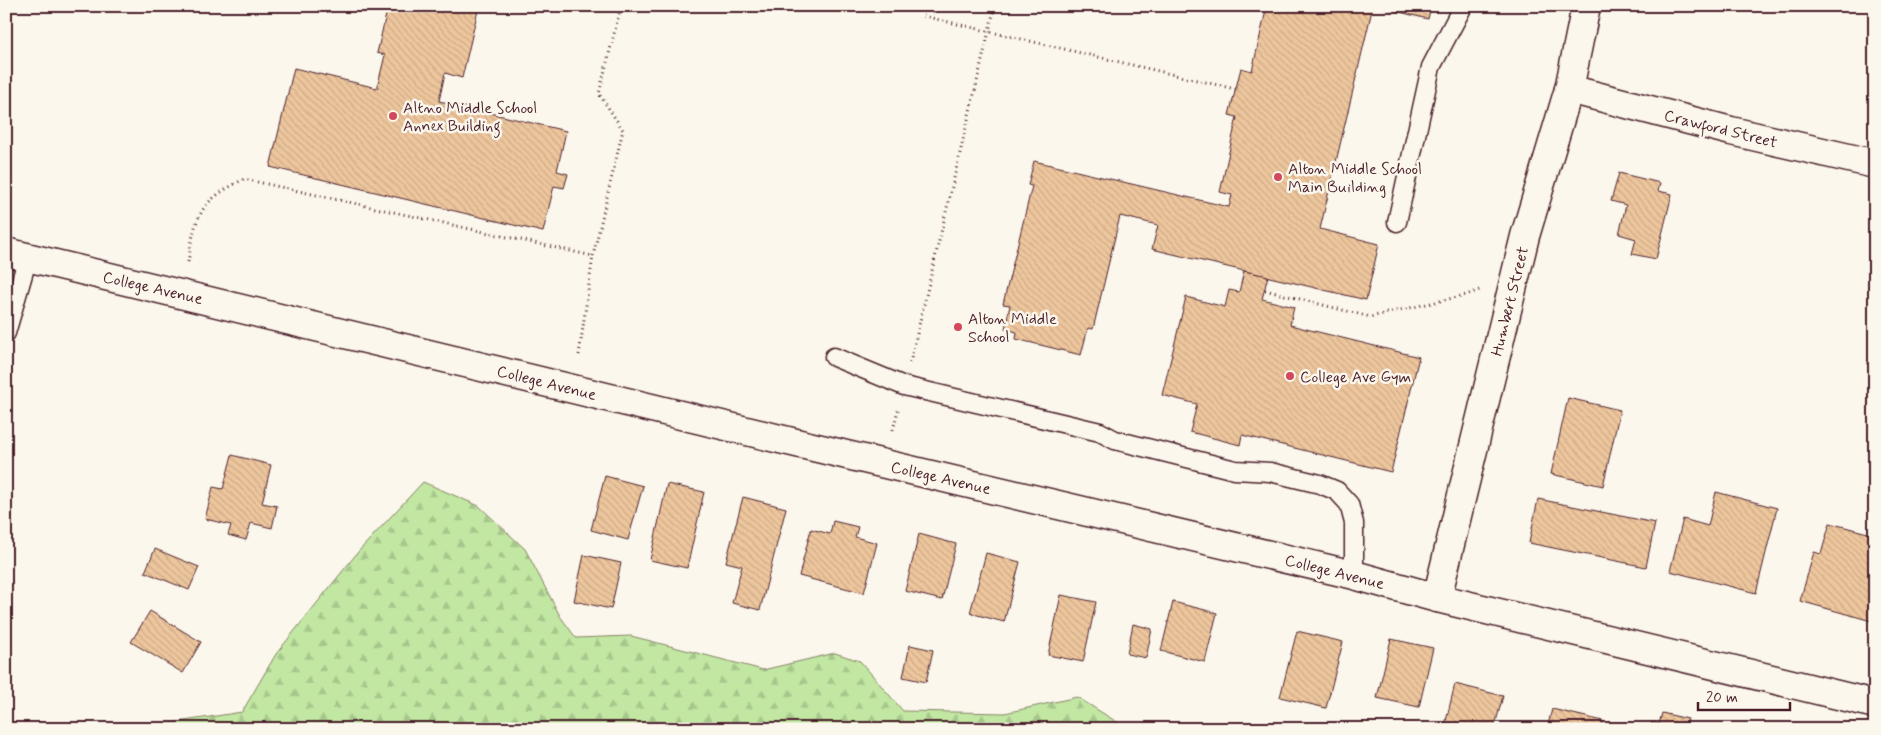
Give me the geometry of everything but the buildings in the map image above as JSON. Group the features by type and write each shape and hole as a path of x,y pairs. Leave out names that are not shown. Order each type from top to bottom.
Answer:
{"main road":[{"name":"Humbert Street","path":"1437,598 1525,236 1569,88 1586,6"},
{"name":"Crawford Street","path":"1569,88 1731,131 1875,164"},
{"name":"College Avenue","path":"17,254 813,447 1354,575 1437,598 1875,704"}],"lane":[{"path":"1397,222 1431,67 1463,6"},
{"path":"6,333 17,254"},
{"path":"834,358 904,386 1100,432 1115,440 1235,470 1270,472 1320,484 1337,491 1348,504 1354,523 1354,575"}],"path":[{"path":"579,355 593,256 622,130 599,94 621,6"},
{"path":"893,430 996,6"},
{"path":"923,16 1235,89"},
{"path":"188,262 201,211 213,199 244,179 593,256"},
{"path":"1265,290 1370,317 1466,295 1516,276"}],"green space":[{"path":"423,482 479,506 525,549 560,616 576,638 631,636 763,670 835,653 860,661 903,711 1005,713 1077,697 1128,729 149,729 158,725 242,712 276,654 358,552"}],"place":[{"name":"Altno Middle School Annex Building","path":"393,116"},
{"name":"Alton Middle School Main Building","path":"1278,177"},
{"name":"Alton Middle School","path":"958,327"},
{"name":"College Ave Gym","path":"1290,376"}]}
